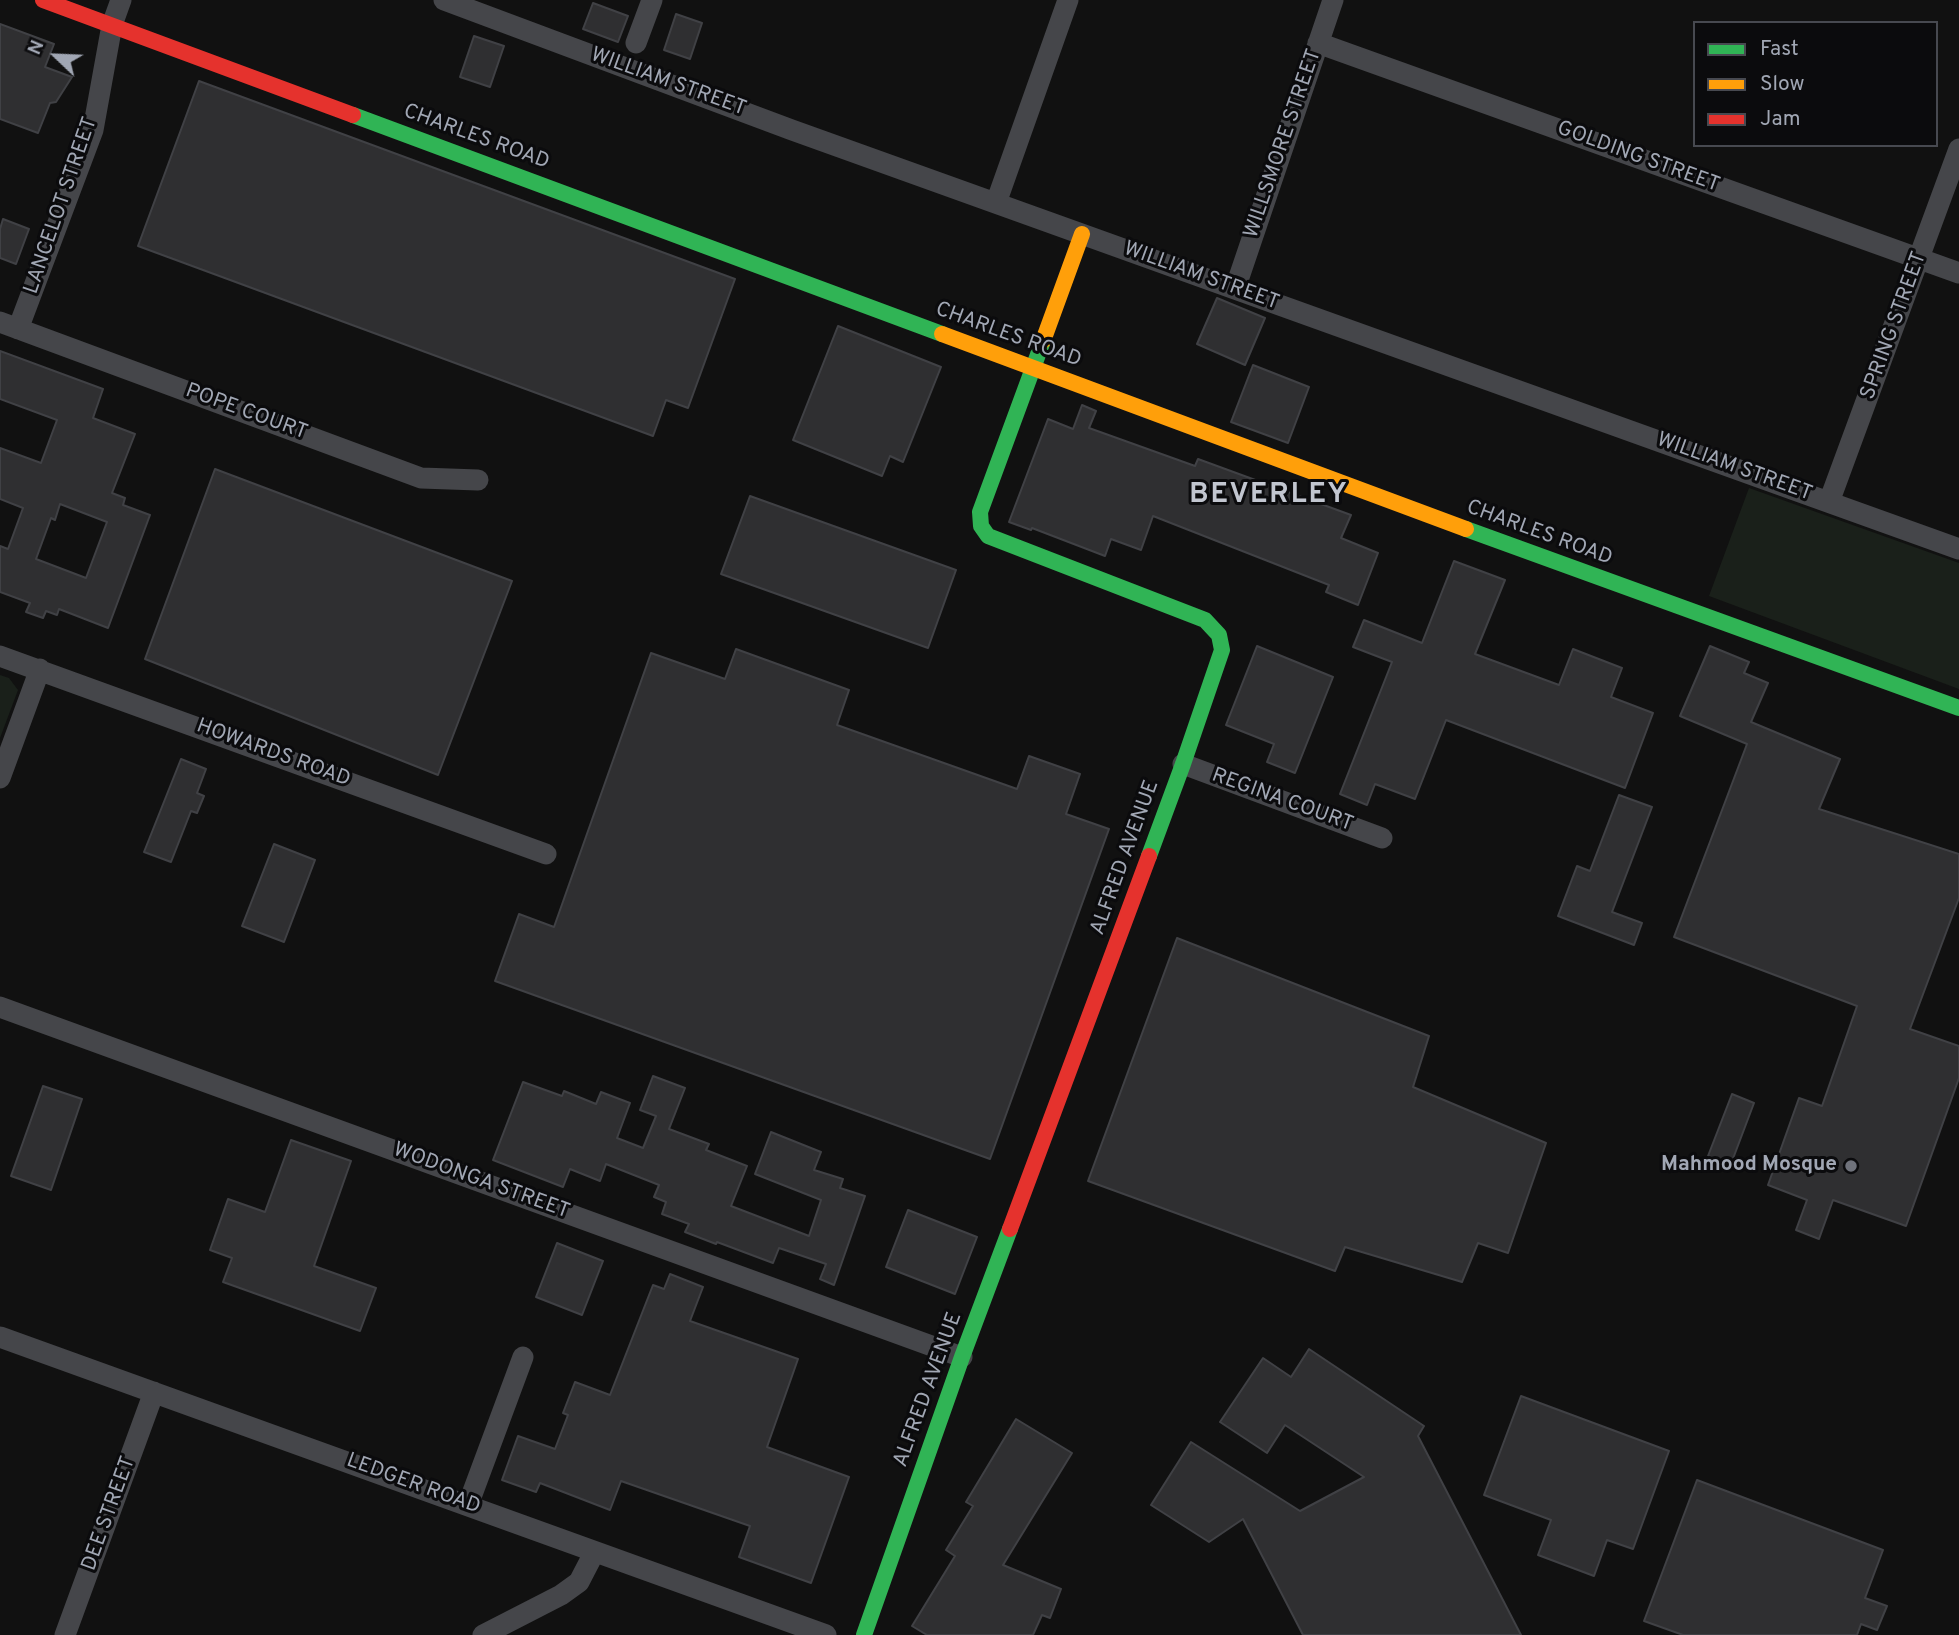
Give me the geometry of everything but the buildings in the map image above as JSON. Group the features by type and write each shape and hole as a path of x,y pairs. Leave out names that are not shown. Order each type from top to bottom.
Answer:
{"street":[{"name":"CHARLES ROAD","path":"43,0 1575,569 1959,708"},
{"name":"LANCELOT STREET","path":"9,325 93,130 112,25 121,0"},
{"name":"WILLIAM STREET","path":"444,0 766,120 1959,549"},
{"path":"636,43 652,0"},
{"path":"996,203 1068,0"},
{"name":"WILLSMORE STREET","path":"1235,289 1333,0"},
{"name":"GOLDING STREET","path":"1318,43 1959,273"},
{"name":"SPRING STREET","path":"1829,502 1959,149"},
{"name":"ALFRED AVENUE","path":"864,1635 962,1357 1183,764 1222,650 1219,635 1205,620 988,537 981,526 980,512 1082,234"},
{"name":"POPE COURT","path":"9,325 421,478 478,480"},
{"name":"HOWARDS ROAD","path":"0,656 546,854"},
{"path":"0,778 40,669"},
{"name":"REGINA COURT","path":"1183,764 1382,838"},
{"name":"WODONGA STREET","path":"0,1007 962,1357"},
{"name":"LEDGER ROAD","path":"0,1337 826,1635"},
{"path":"468,1505 523,1357"},
{"name":"DEE STREET","path":"65,1635 154,1392"},
{"path":"484,1635 561,1595 579,1582 594,1553"}],"shaded area":[{"path":"1749,488 1959,563 1959,689 1709,596"},
{"path":"0,675 9,678 18,690 0,738"}],"traffic: fast":[{"path":"353,115 942,334"},
{"path":"1043,341 980,512 981,526 988,536 1205,620 1219,635 1222,650 1149,856"},
{"path":"1466,529 1959,708"},
{"path":"864,1635 1010,1229"}],"traffic: slow":[{"path":"1043,341 1082,234"},
{"path":"942,334 1466,529"}],"traffic: jam":[{"path":"43,0 353,115"},
{"path":"1010,1229 1149,856"}],"place":[{"name":"Mahmood Mosque","path":"1851,1166"}],"district":[{"name":"BEVERLEY","path":"1269,496"}]}
